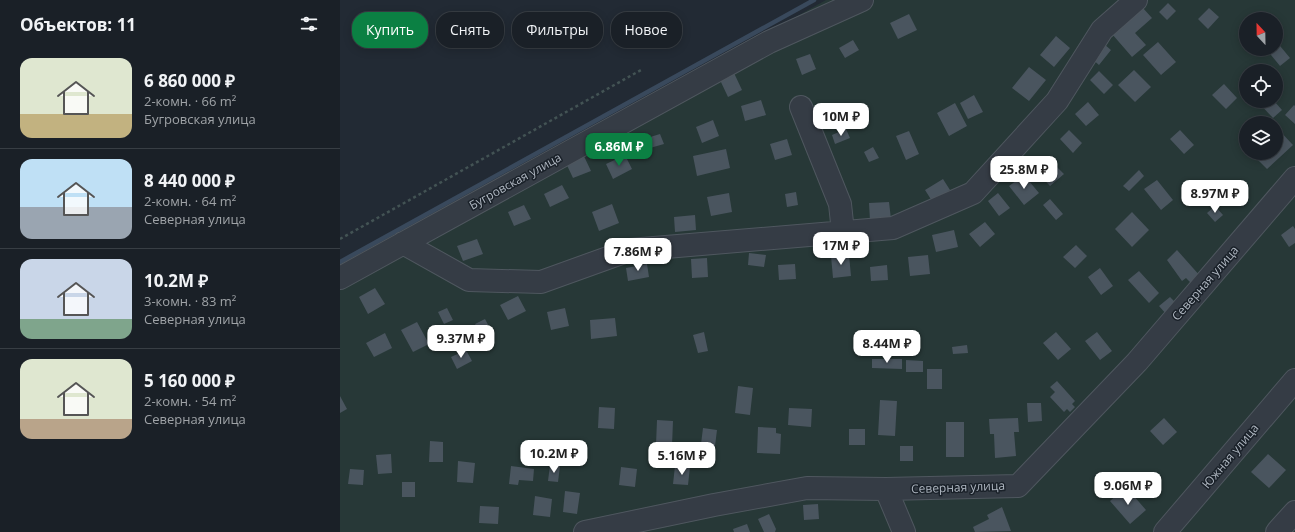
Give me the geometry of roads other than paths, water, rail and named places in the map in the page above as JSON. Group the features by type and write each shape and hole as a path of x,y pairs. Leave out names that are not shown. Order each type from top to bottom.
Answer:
{"street":[{"name":"Бугровская улица","path":"340,278 769,42 862,0"},
{"path":"403,243 469,280 540,282 630,250 893,228 973,193 1057,101 1102,30 1136,0"},
{"path":"801,107 840,204 843,232"},
{"name":"Северная улица","path":"585,532 714,505 807,488 886,489 1018,486 1137,362 1295,178"},
{"name":"Южная улица","path":"1165,532 1295,380"},
{"path":"886,489 904,532"},
{"path":"1277,532 1295,512"}],"waterway":[{"path":"340,262 814,0"}]}
